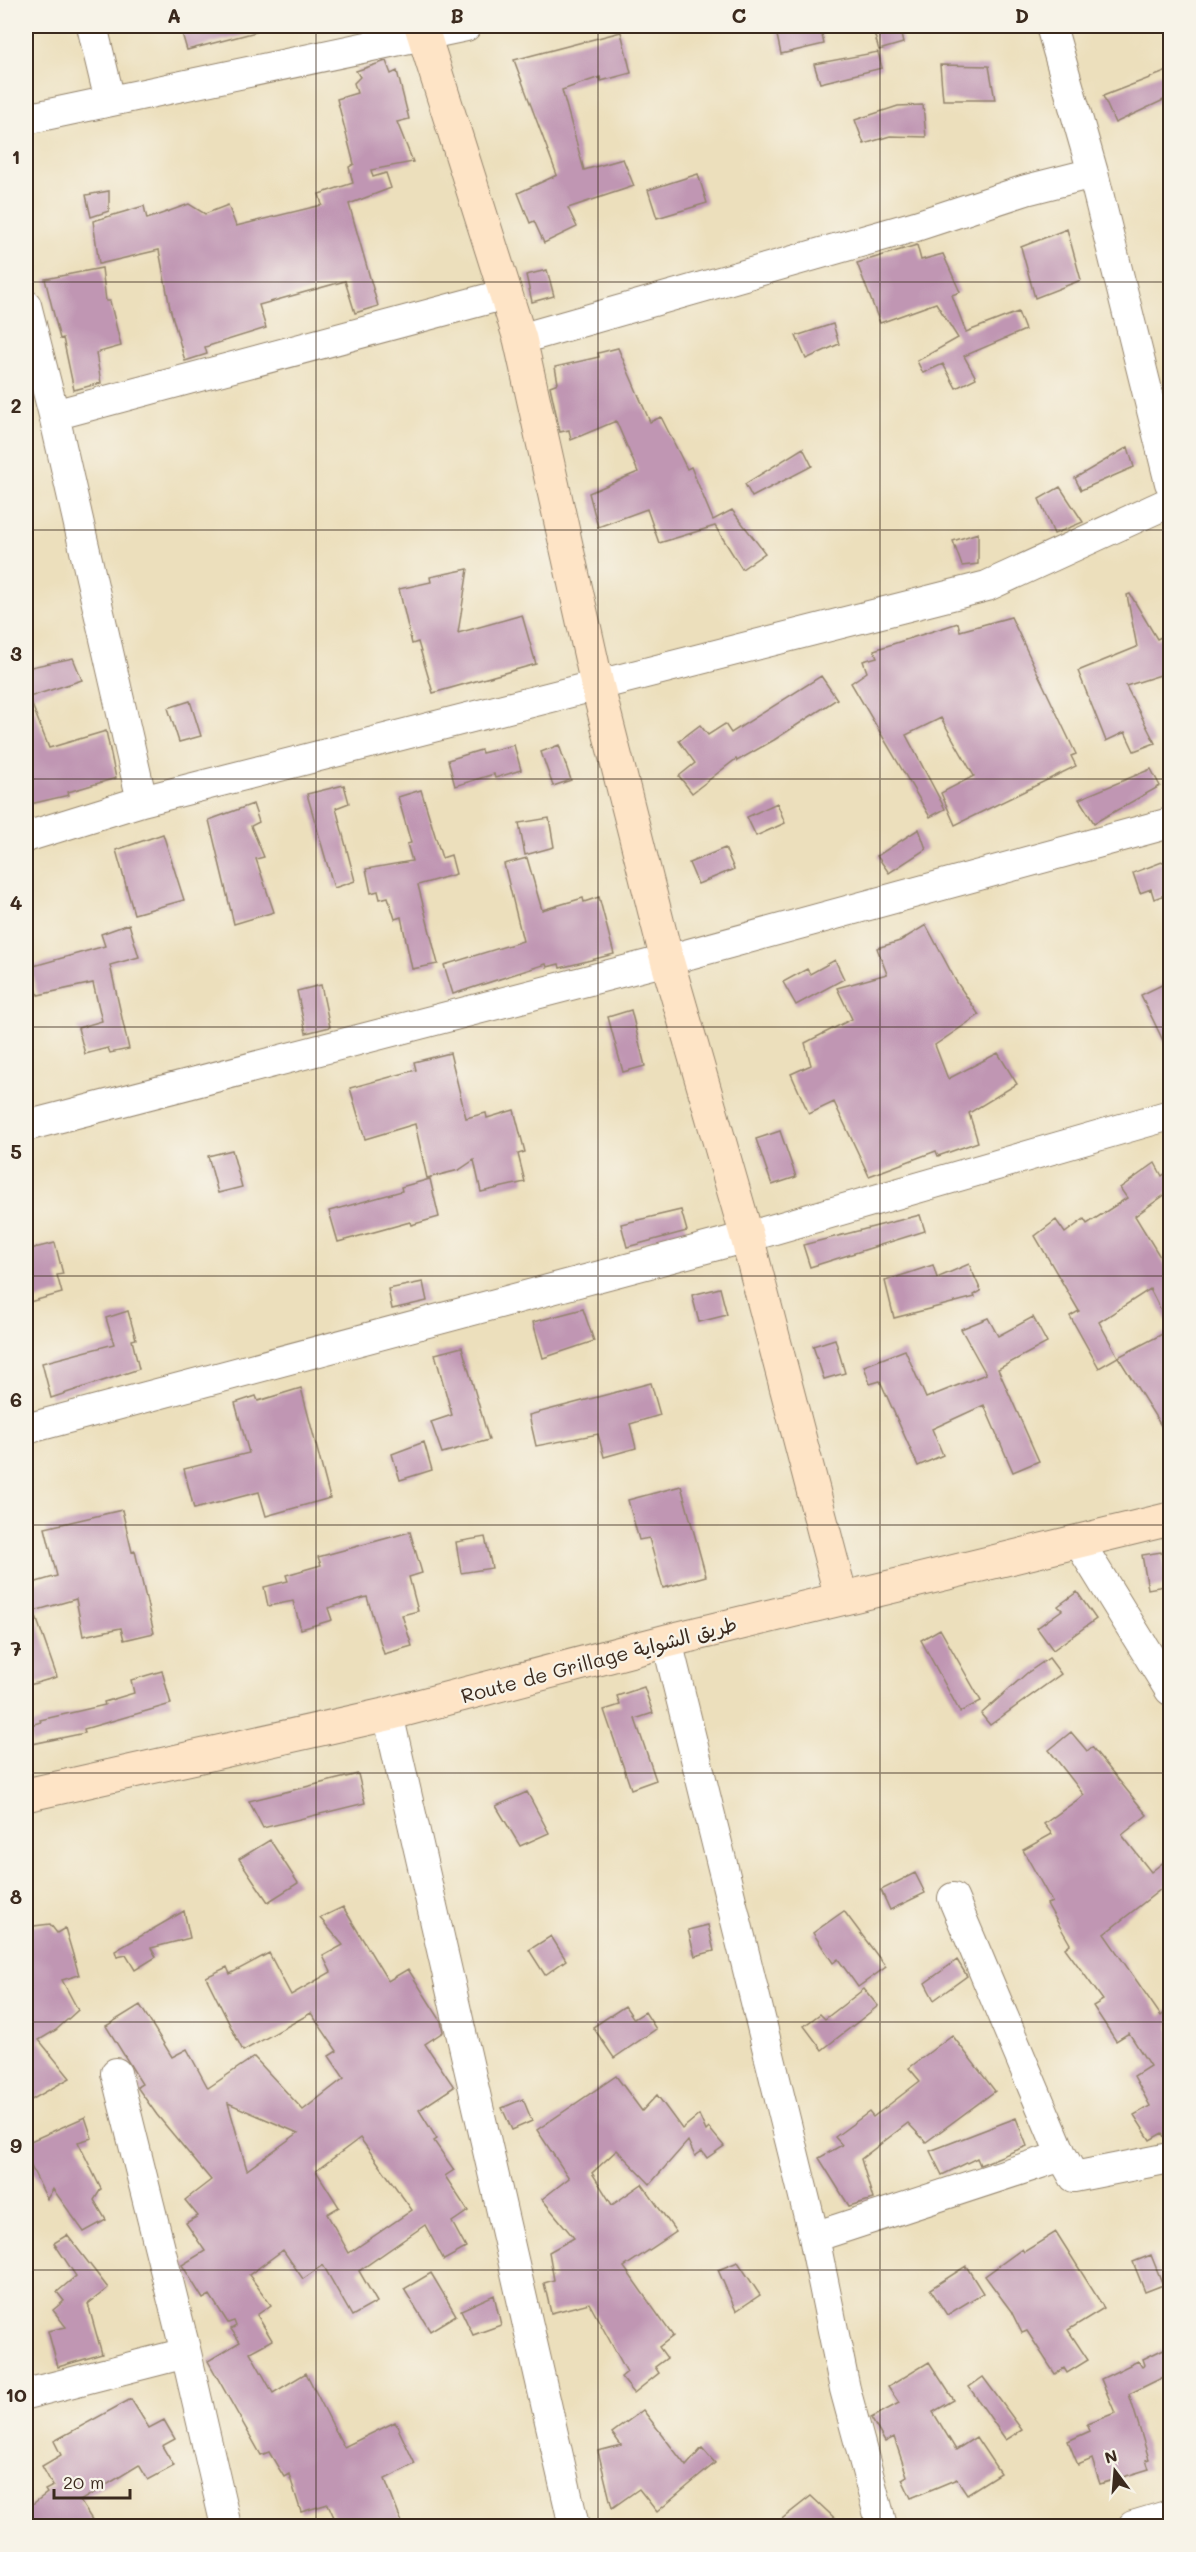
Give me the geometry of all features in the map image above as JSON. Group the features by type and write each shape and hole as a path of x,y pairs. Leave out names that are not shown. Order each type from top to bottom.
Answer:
{"street":[{"path":"92,26 110,101"},
{"path":"26,119 422,31 466,26"},
{"path":"1051,26 1093,173 1170,483"},
{"path":"422,31 520,339 597,684 667,960 747,1237 842,1598"},
{"path":"520,339 916,226 1026,190 1093,173"},
{"path":"54,416 506,294"},
{"path":"26,304 54,416 142,801"},
{"path":"26,837 142,801 987,586 1170,502"},
{"path":"26,1126 667,960 1170,823"},
{"path":"26,1429 747,1237 1170,1115"},
{"name":"Route de Grillage طريق الشواية","path":"26,1795 388,1714 667,1641 1170,1519"},
{"path":"1078,1541 1170,1690"},
{"path":"667,1641 814,2237 845,2389 882,2526"},
{"path":"388,1714 574,2526"},
{"path":"953,1898 1062,2156 1074,2176 1170,2158"},
{"path":"116,2073 186,2353 226,2526"},
{"path":"814,2237 1062,2156"},
{"path":"26,2394 186,2353"},
{"path":"1133,2526 1170,2515"}],"building":[{"path":"198,26 255,26 256,32 187,50 181,30"},
{"path":"775,26 820,26 824,44 781,54"},
{"path":"872,26 899,26 903,43 879,50"},
{"path":"621,32 631,73 601,81 600,77 562,90 584,170 623,159 634,186 568,208 577,227 544,243 534,221 530,223 518,193 557,175 514,60"},
{"path":"878,52 882,68 820,83 814,64"},
{"path":"386,61 391,74 397,71 409,119 397,122 413,162 371,170 373,177 386,173 391,188 349,204 378,306 355,313 345,281 259,305 266,328 205,347 207,354 185,361 170,308 159,250 99,264 93,221 144,206 147,219 189,204 205,214 228,205 236,226 322,205 319,194 353,183 349,167 354,164 337,99 357,93 354,83 360,77 356,71"},
{"path":"940,65 989,66 995,100 943,100"},
{"path":"1170,70 1170,97 1115,123 1103,96"},
{"path":"923,105 926,137 890,136 864,144 855,120 898,106"},
{"path":"698,174 707,203 657,218 648,190"},
{"path":"109,191 109,211 91,217 86,195"},
{"path":"1067,229 1081,280 1035,298 1021,247"},
{"path":"917,245 921,260 943,254 960,292 952,295 966,332 1018,312 1025,330 964,356 976,378 956,388 943,364 923,373 917,361 958,338 936,303 880,323 857,263"},
{"path":"102,268 106,301 110,301 121,346 96,353 101,383 74,390 63,338 60,339 45,279"},
{"path":"547,270 554,296 532,302 526,275"},
{"path":"833,324 839,344 806,359 796,336"},
{"path":"618,348 650,422 661,417 687,469 691,467 713,520 732,510 765,553 742,569 715,526 659,543 647,509 598,527 589,493 638,472 616,421 571,440 569,430 560,432 550,386 558,383 555,367 599,357 598,353"},
{"path":"1128,447 1134,467 1081,490 1075,478"},
{"path":"803,448 812,466 752,497 745,484"},
{"path":"1060,487 1083,522 1054,534 1039,499"},
{"path":"978,533 978,564 962,566 953,541"},
{"path":"468,569 458,633 522,615 536,664 433,693 418,642 412,644 399,589 431,582 430,577"},
{"path":"1130,594 1157,639 1170,633 1170,672 1126,686 1155,743 1134,751 1125,732 1106,741 1078,671 1137,647 1127,595"},
{"path":"1011,617 1076,754 1071,756 1076,766 955,825 941,793 974,776 941,718 906,735 945,809 930,817 851,683 867,672 863,661 877,657 874,650 958,623 960,631"},
{"path":"73,658 82,680 29,697 49,748 106,731 116,778 68,792 69,795 26,805 26,668"},
{"path":"821,676 837,699 774,740 737,761 736,759 692,793 679,776 695,763 679,741 700,725 708,735 725,724 731,733"},
{"path":"190,701 201,736 179,742 168,708"},
{"path":"514,745 521,770 495,778 494,774 455,786 448,760 481,750 482,753"},
{"path":"559,745 571,780 553,786 541,752"},
{"path":"1151,769 1160,786 1094,823 1079,799"},
{"path":"344,785 349,803 336,808 355,881 334,888 307,794"},
{"path":"421,790 442,858 451,855 456,874 418,885 438,964 412,969 401,917 395,919 388,897 380,899 378,891 371,893 366,869 412,861 407,844 411,843 398,797"},
{"path":"777,803 785,823 756,836 747,817"},
{"path":"253,804 259,822 251,826 264,857 256,859 274,912 234,924 209,820"},
{"path":"549,818 554,847 525,855 519,823"},
{"path":"919,829 926,849 889,873 877,856"},
{"path":"163,834 184,900 134,914 116,850"},
{"path":"725,848 734,869 698,884 689,863"},
{"path":"527,858 542,910 583,898 584,902 599,897 614,954 560,968 559,964 547,967 546,964 453,994 444,965 523,941 504,864"},
{"path":"1170,859 1170,893 1154,899 1151,889 1140,893 1133,873"},
{"path":"129,924 139,957 110,965 129,1049 110,1053 108,1048 85,1054 78,1028 102,1021 93,983 38,995 30,967 105,946 101,934"},
{"path":"926,925 956,981 979,1015 935,1045 948,1079 998,1053 1017,1084 969,1113 978,1142 938,1156 936,1151 869,1176 834,1102 809,1114 791,1074 811,1065 805,1043 852,1019 837,988 887,974 877,948 900,941"},
{"path":"835,960 844,979 796,1005 783,982 807,969 810,974"},
{"path":"1170,981 1170,1055 1141,995"},
{"path":"321,985 330,1027 306,1033 297,991"},
{"path":"631,1010 645,1066 623,1072 608,1017"},
{"path":"450,1053 466,1118 486,1113 487,1118 514,1110 525,1152 518,1154 525,1182 481,1192 474,1160 459,1170 427,1178 415,1124 365,1139 350,1088 416,1070 414,1062"},
{"path":"780,1131 796,1177 772,1185 756,1139"},
{"path":"232,1150 242,1187 218,1193 208,1156"},
{"path":"1155,1163 1162,1176 1170,1170 1170,1191 1135,1216 1170,1273 1170,1328 1150,1289 1099,1322 1118,1357 1099,1368 1070,1316 1079,1311 1035,1236 1056,1220 1065,1233 1084,1219 1087,1224 1127,1198 1120,1188"},
{"path":"430,1179 439,1217 411,1225 410,1222 338,1242 329,1211 402,1191 401,1187"},
{"path":"681,1210 687,1231 627,1247 621,1224"},
{"path":"920,1215 925,1231 810,1267 803,1245"},
{"path":"55,1243 63,1274 57,1275 62,1293 26,1303 26,1250"},
{"path":"969,1264 981,1291 974,1295 975,1297 894,1318 885,1281 933,1265 937,1278"},
{"path":"423,1282 427,1301 392,1309 388,1289"},
{"path":"720,1288 727,1315 699,1322 692,1295"},
{"path":"583,1309 594,1341 543,1358 533,1322"},
{"path":"128,1311 136,1339 132,1340 139,1369 51,1398 42,1363 114,1344 106,1318"},
{"path":"1033,1317 1047,1343 998,1369 1039,1461 1013,1472 984,1405 932,1429 943,1455 918,1466 880,1381 870,1384 864,1366 905,1350 926,1398 986,1374 961,1329 988,1318 998,1336"},
{"path":"1170,1330 1170,1440 1118,1357"},
{"path":"835,1339 845,1373 824,1379 813,1346"},
{"path":"462,1347 489,1440 442,1453 431,1422 452,1415 435,1354"},
{"path":"651,1383 660,1415 630,1424 636,1448 604,1457 598,1434 536,1446 529,1415"},
{"path":"301,1388 330,1498 266,1516 259,1492 194,1509 184,1469 249,1453 235,1403 256,1396 258,1401"},
{"path":"424,1442 432,1470 400,1480 392,1454"},
{"path":"681,1486 706,1576 663,1588 649,1538 639,1540 628,1500"},
{"path":"122,1510 132,1552 135,1551 154,1633 124,1640 121,1628 83,1636 76,1599 34,1611 57,1677 26,1686 26,1585 57,1576 45,1528"},
{"path":"410,1532 422,1573 409,1577 418,1611 402,1615 412,1646 384,1654 367,1597 328,1608 332,1620 301,1629 293,1601 268,1606 264,1587 288,1581 286,1575 321,1565 318,1557"},
{"path":"485,1537 492,1568 461,1573 456,1542"},
{"path":"1161,1552 1170,1585 1148,1589 1142,1555"},
{"path":"1077,1592 1096,1619 1053,1650 1037,1628 1062,1610 1058,1606"},
{"path":"940,1629 981,1701 960,1712 921,1640"},
{"path":"1049,1658 1061,1674 990,1725 981,1714 1027,1673"},
{"path":"162,1671 171,1704 84,1729 85,1733 32,1744 27,1726 41,1722 40,1720 105,1705 104,1702 134,1693 131,1680"},
{"path":"644,1687 653,1713 635,1719 656,1780 631,1789 604,1710 620,1705 617,1696"},
{"path":"1071,1732 1087,1751 1092,1747 1147,1815 1122,1835 1151,1872 1170,1857 1170,1882 1104,1934 1161,2016 1170,2008 1170,2141 1166,2141 1162,2133 1150,2140 1134,2115 1150,2106 1134,2076 1150,2066 1129,2033 1116,2041 1093,2006 1103,2000 1065,1948 1070,1944 1047,1904 1052,1902 1023,1850 1052,1834 1044,1824 1084,1795 1049,1750"},
{"path":"358,1774 365,1803 263,1828 249,1801"},
{"path":"527,1792 549,1833 520,1846 496,1806"},
{"path":"270,1840 298,1883 268,1902 239,1859"},
{"path":"915,1873 925,1893 890,1910 881,1890"},
{"path":"343,1907 388,1981 408,1969 441,2021 443,2032 425,2044 454,2087 419,2110 437,2139 434,2141 454,2170 445,2176 468,2211 452,2222 466,2248 444,2260 425,2225 359,2271 377,2302 352,2316 323,2265 303,2279 283,2250 249,2275 271,2305 257,2315 272,2340 250,2352 273,2393 306,2373 344,2447 395,2422 415,2464 385,2479 403,2526 338,2526 328,2504 301,2512 289,2474 284,2477 269,2452 261,2455 208,2361 240,2342 231,2329 236,2326 234,2321 228,2323 210,2295 203,2299 182,2265 205,2251 186,2223 198,2216 185,2200 211,2180 137,2087 142,2084 106,2026 140,2005 172,2057 187,2049 208,2088 254,2057 303,2110 344,2078 329,2056 337,2051 311,2013 243,2051 206,1977 227,1967 230,1974 269,1953 291,1995 331,1972 323,1956 343,1945 320,1918","holes":["228,2103 298,2133 247,2170","360,2138 412,2210 349,2253 327,2214 339,2207 316,2171"]},
{"path":"184,1911 190,1938 151,1948 156,1957 135,1970 126,1955 117,1957 115,1951"},
{"path":"844,1911 886,1967 858,1987 838,1959 833,1963 813,1933"},
{"path":"50,1924 57,1933 65,1928 79,1975 62,1980 78,2010 56,2030 39,2040 70,2078 26,2103 26,1927"},
{"path":"708,1925 714,1951 695,1956 688,1930"},
{"path":"551,1936 566,1960 545,1975 529,1950"},
{"path":"957,1960 967,1976 934,2000 925,1983"},
{"path":"864,1989 878,2006 822,2050 804,2026 820,2014 825,2019"},
{"path":"625,2006 634,2019 645,2012 656,2029 614,2058 593,2027"},
{"path":"952,2035 995,2091 926,2142 908,2123 861,2159 873,2199 849,2206 819,2158 842,2145 835,2137 869,2112 873,2117 920,2081 909,2068"},
{"path":"616,2076 642,2111 657,2095 682,2129 699,2115 706,2131 709,2128 724,2146 707,2158 702,2151 695,2156 688,2141 650,2184 617,2150 592,2173 612,2205 642,2184 676,2232 624,2267 673,2336 659,2347 667,2358 655,2367 659,2373 634,2393 621,2377 627,2372 589,2303 551,2313 544,2283 554,2280 549,2252 574,2238 542,2199 569,2178 537,2130"},
{"path":"523,2099 532,2121 512,2130 502,2108"},
{"path":"85,2117 92,2138 78,2142 101,2189 94,2200 106,2220 84,2232 53,2189 47,2199 26,2156 26,2143"},
{"path":"1016,2118 1027,2146 980,2165 977,2158 942,2175 930,2151"},
{"path":"1056,2232 1104,2308 1068,2330 1088,2360 1067,2373 1064,2368 1055,2374 1027,2331 1022,2333 1011,2311 985,2276 1022,2249 1024,2252"},
{"path":"67,2235 108,2288 88,2304 102,2354 58,2367 48,2331 66,2327 53,2310 64,2301 57,2292 76,2276 54,2243"},
{"path":"1151,2255 1163,2285 1145,2292 1133,2262"},
{"path":"738,2262 760,2295 736,2311 718,2270"},
{"path":"966,2266 983,2293 947,2315 930,2289"},
{"path":"431,2273 456,2315 430,2331 404,2289"},
{"path":"494,2295 501,2325 473,2335 461,2310"},
{"path":"1170,2346 1170,2374 1129,2394 1149,2459 1146,2460 1149,2469 1100,2484 1092,2459 1078,2465 1068,2441 1090,2431 1087,2424 1115,2413 1101,2379 1138,2361 1142,2367 1145,2365 1143,2359"},
{"path":"929,2362 954,2400 933,2412 956,2450 976,2437 1000,2473 967,2494 957,2479 911,2498 902,2479 907,2476 894,2437 885,2442 871,2418 899,2403 888,2387"},
{"path":"983,2377 1022,2430 1006,2440 969,2387"},
{"path":"131,2399 149,2428 164,2420 175,2439 162,2446 174,2466 148,2480 139,2465 80,2501 96,2526 26,2526 26,2509 47,2493 45,2490 53,2486 42,2466 61,2455 54,2441"},
{"path":"643,2410 686,2466 702,2448 715,2463 657,2512 639,2489 612,2508 598,2451 621,2445 612,2433"},
{"path":"811,2496 843,2526 773,2526"}]}
